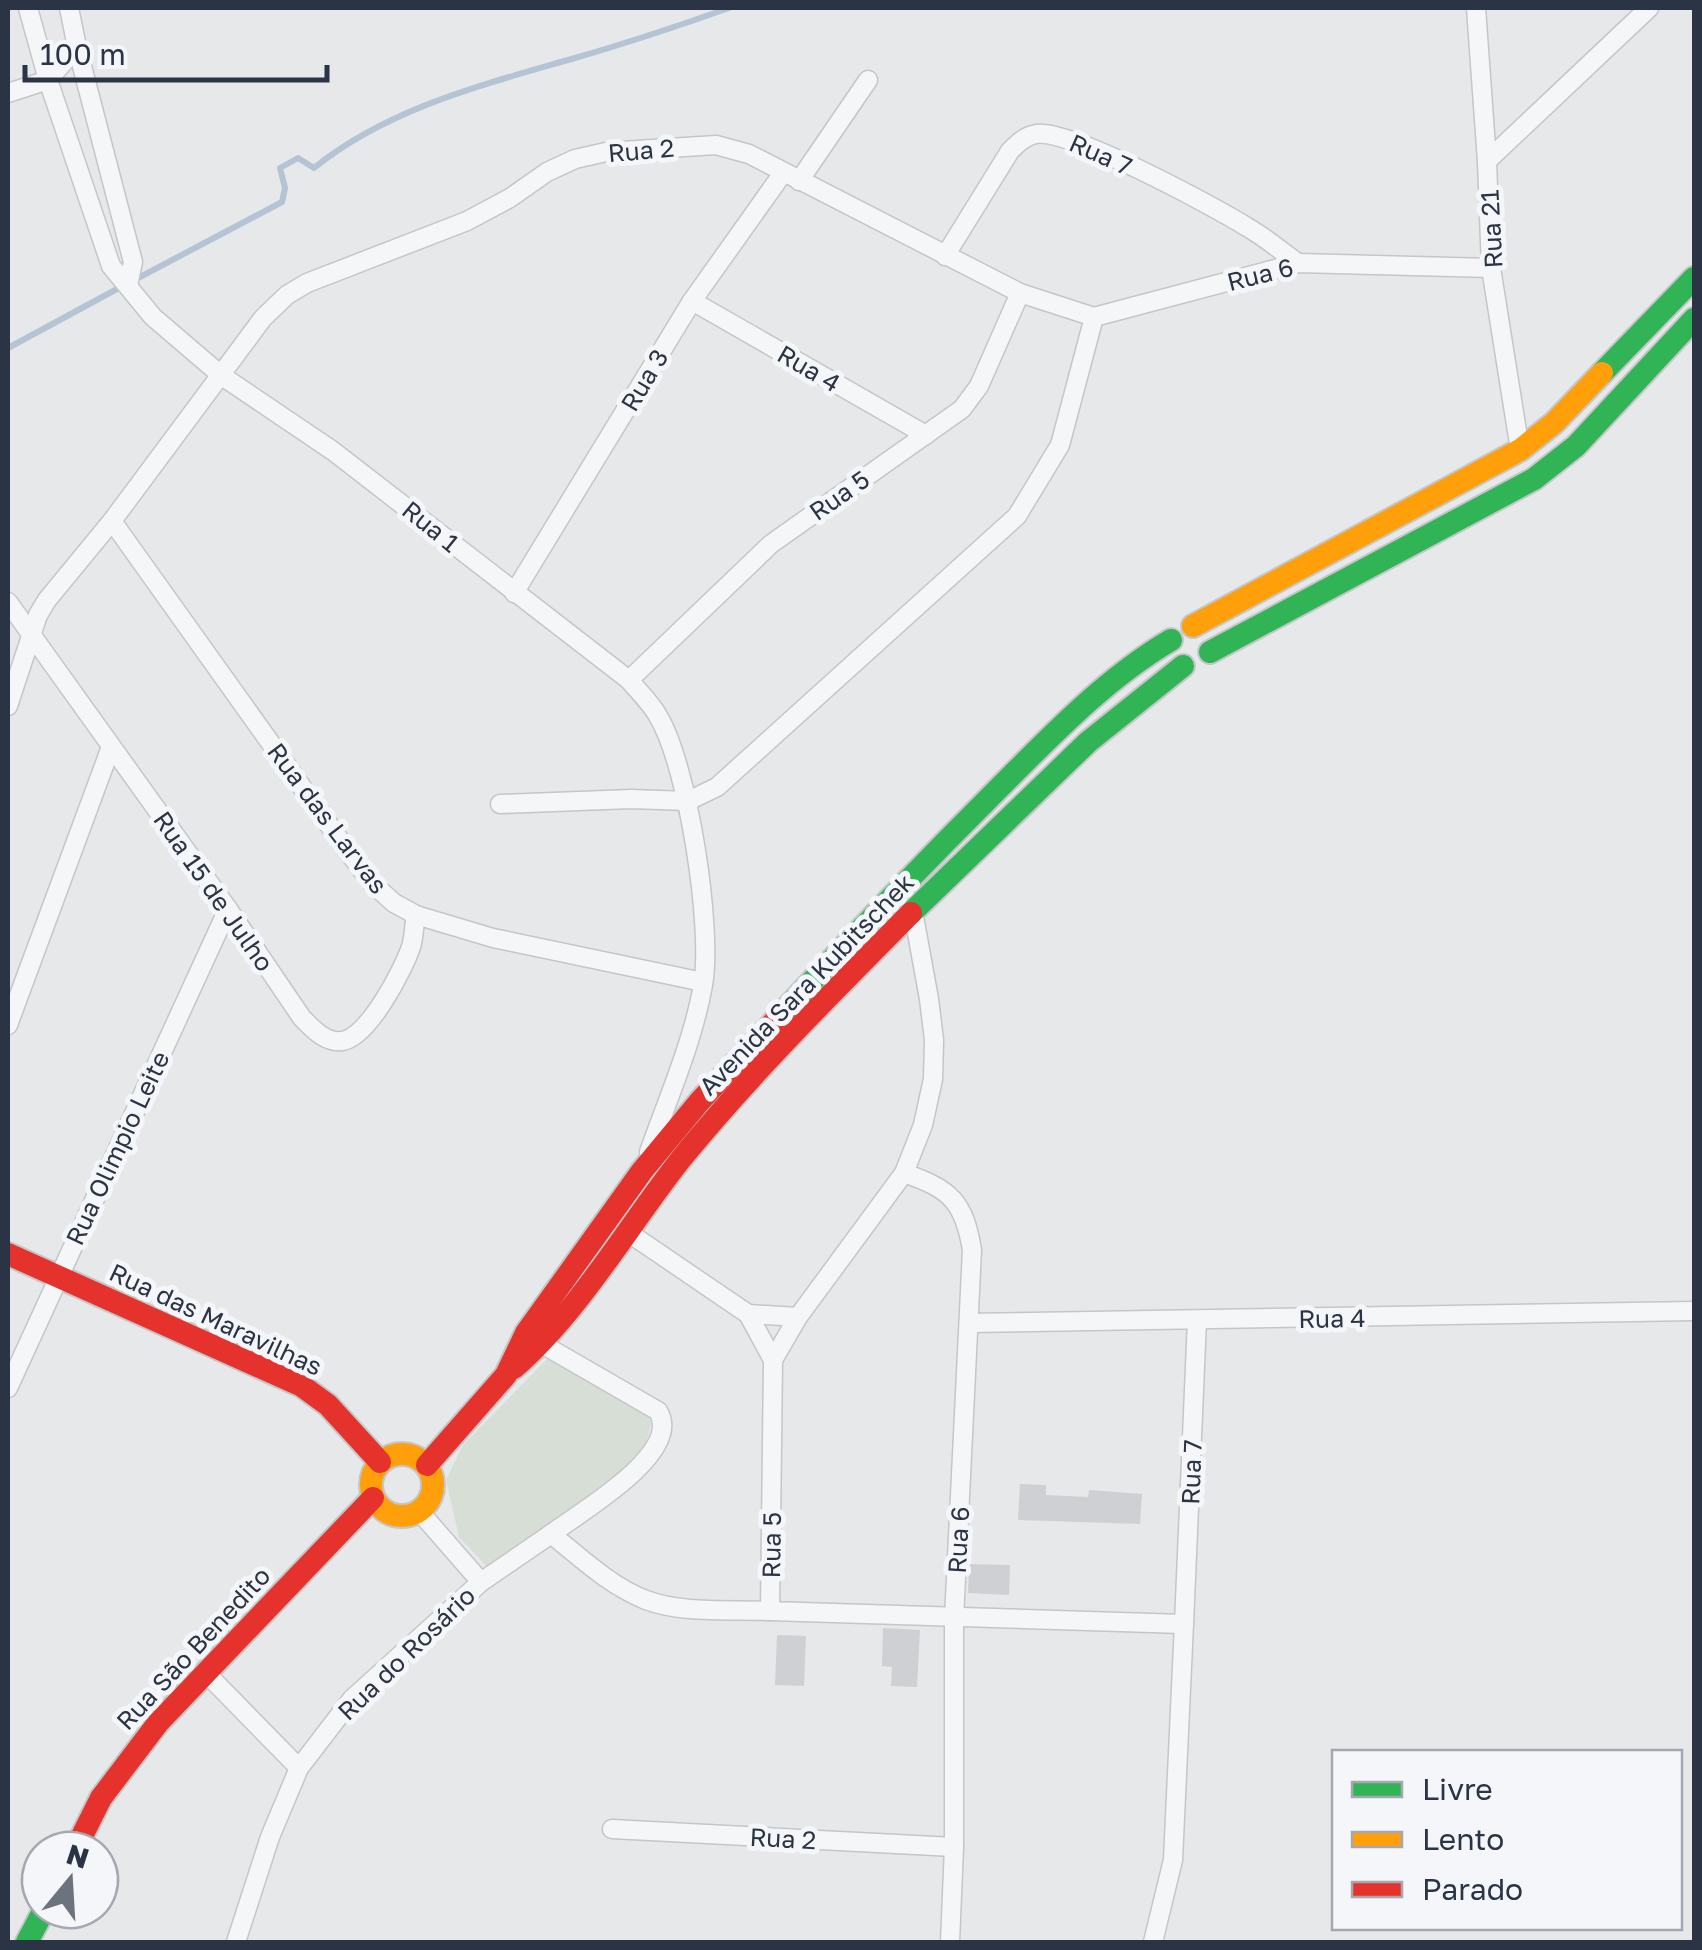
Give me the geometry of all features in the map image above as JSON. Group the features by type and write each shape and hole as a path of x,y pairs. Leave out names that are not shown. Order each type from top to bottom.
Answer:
{"main road":[{"name":"Avenida Sara Kubitschek","path":"506,1375 542,1344 616,1225 642,1171 700,1101 896,891 1064,723 1132,663 1171,640 1177,630 1193,626 1520,450 1554,423 1694,278"},
{"name":"Avenida Sara Kubitschek","path":"616,1225 734,1094 913,911 1088,742 1183,666 1200,665 1210,652 1534,479 1576,446 1694,320"},
{"path":"1193,626 1209,638 1210,652"},
{"path":"1171,640 1171,652 1183,666"},
{"path":"426,1465 506,1375 526,1333 616,1225"},
{"name":"Rua das Maravilhas","path":"8,1254 302,1386 328,1405 380,1462"},
{"path":"409,1454 426,1465 434,1481 433,1490 419,1512 398,1516 388,1513 373,1498 370,1479 388,1456 409,1454"},
{"name":"Rua São Benedito","path":"85,1830 101,1798 128,1760 205,1672 373,1498"}],"street":[{"name":"Rua 1","path":"28,8 48,80 111,266 153,317 222,376 333,451 629,680 658,715 674,751 688,801 704,936 703,982 681,1062 642,1171"},
{"path":"69,8 76,48 134,262 128,286"},
{"name":"Rua 21","path":"1476,8 1488,161 1491,268 1520,450"},
{"path":"1488,161 1648,8"},
{"path":"8,93 48,80 76,48"},
{"name":"Rua 3","path":"514,593 692,301 868,80"},
{"name":"Rua 7","path":"944,256 1010,150 1035,134 1067,137 1185,193 1250,228 1298,263"},
{"name":"Rua 2","path":"8,706 38,615 47,600 112,521 263,318 287,295 334,271 466,221 574,160 606,152 716,145 748,154 1020,292 1094,317"},
{"name":"Rua 6","path":"1094,317 1298,263 1491,268"},
{"name":"Rua 5","path":"629,680 771,544 962,409 980,386 1020,292"},
{"name":"Rua 4","path":"692,301 926,436"},
{"path":"500,804 688,801 717,788 1017,516 1060,446 1094,317"},
{"name":"Rua das Larvas","path":"112,521 349,854 384,894 416,915 493,938 703,982"},
{"name":"Rua 15 de Julho","path":"8,602 302,1018 318,1033 340,1042 351,1038 386,998 411,946 416,915"},
{"path":"8,1025 111,747"},
{"name":"Rua Olimpio Leite","path":"8,1388 228,910"},
{"name":"Rua 5","path":"913,911 931,1013 934,1079 904,1172 798,1317 773,1360 770,1611 1184,1624"},
{"name":"Rua 6","path":"904,1172 930,1182 954,1198 968,1220 972,1250 954,1619 950,1942"},
{"path":"616,1225 748,1314 773,1360"},
{"name":"Rua 4","path":"969,1323 1694,1311"},
{"path":"748,1314 798,1317"},
{"name":"Rua 7","path":"1184,1624 1197,1320"},
{"path":"542,1344 658,1411 664,1430 644,1464 551,1534 614,1584 650,1602 770,1611"},
{"path":"419,1512 480,1582"},
{"name":"Rua do Rosário","path":"236,1942 270,1837 299,1768 352,1700 480,1582 551,1534"},
{"path":"1153,1942 1173,1860 1184,1624"},
{"path":"205,1672 299,1768"},
{"name":"Rua 2","path":"612,1829 954,1847"}],"shaded area":[{"path":"547,1359 652,1418 644,1454 489,1569 459,1537 446,1480 463,1445"}],"building":[{"path":"1020,1484 1046,1485 1046,1495 1088,1497 1089,1490 1142,1494 1140,1524 1018,1520"},
{"path":"969,1564 1010,1565 1009,1595 968,1593"},
{"path":"883,1628 920,1630 917,1687 891,1686 892,1667 882,1666"},
{"path":"777,1635 806,1636 804,1686 775,1685"}],"waterway":[{"path":"140,277 282,202 285,188 280,168 298,158 314,168 373,129 438,100 729,8"},
{"path":"8,348 117,289"}],"traffic: fast":[{"path":"1602,373 1694,278"},
{"path":"1210,652 1534,479 1576,446 1694,319"},
{"path":"775,1021 1059,728 1101,690 1171,640"},
{"path":"911,913 1088,742 1183,666"},
{"path":"27,1942 33,1930"}],"traffic: slow":[{"path":"1193,626 1520,450 1554,423 1602,373"},
{"path":"402,1454 424,1463 433,1485 424,1507 402,1516 380,1507 371,1485 380,1463 402,1454"}],"traffic: jam":[{"path":"514,1368 560,1322 708,1127 793,1033 911,913"},
{"path":"427,1465 506,1375 526,1333 642,1171 700,1101 775,1021"},
{"path":"8,1254 302,1386 328,1405 380,1462"},
{"path":"85,1830 101,1798 158,1723 373,1498"}]}
